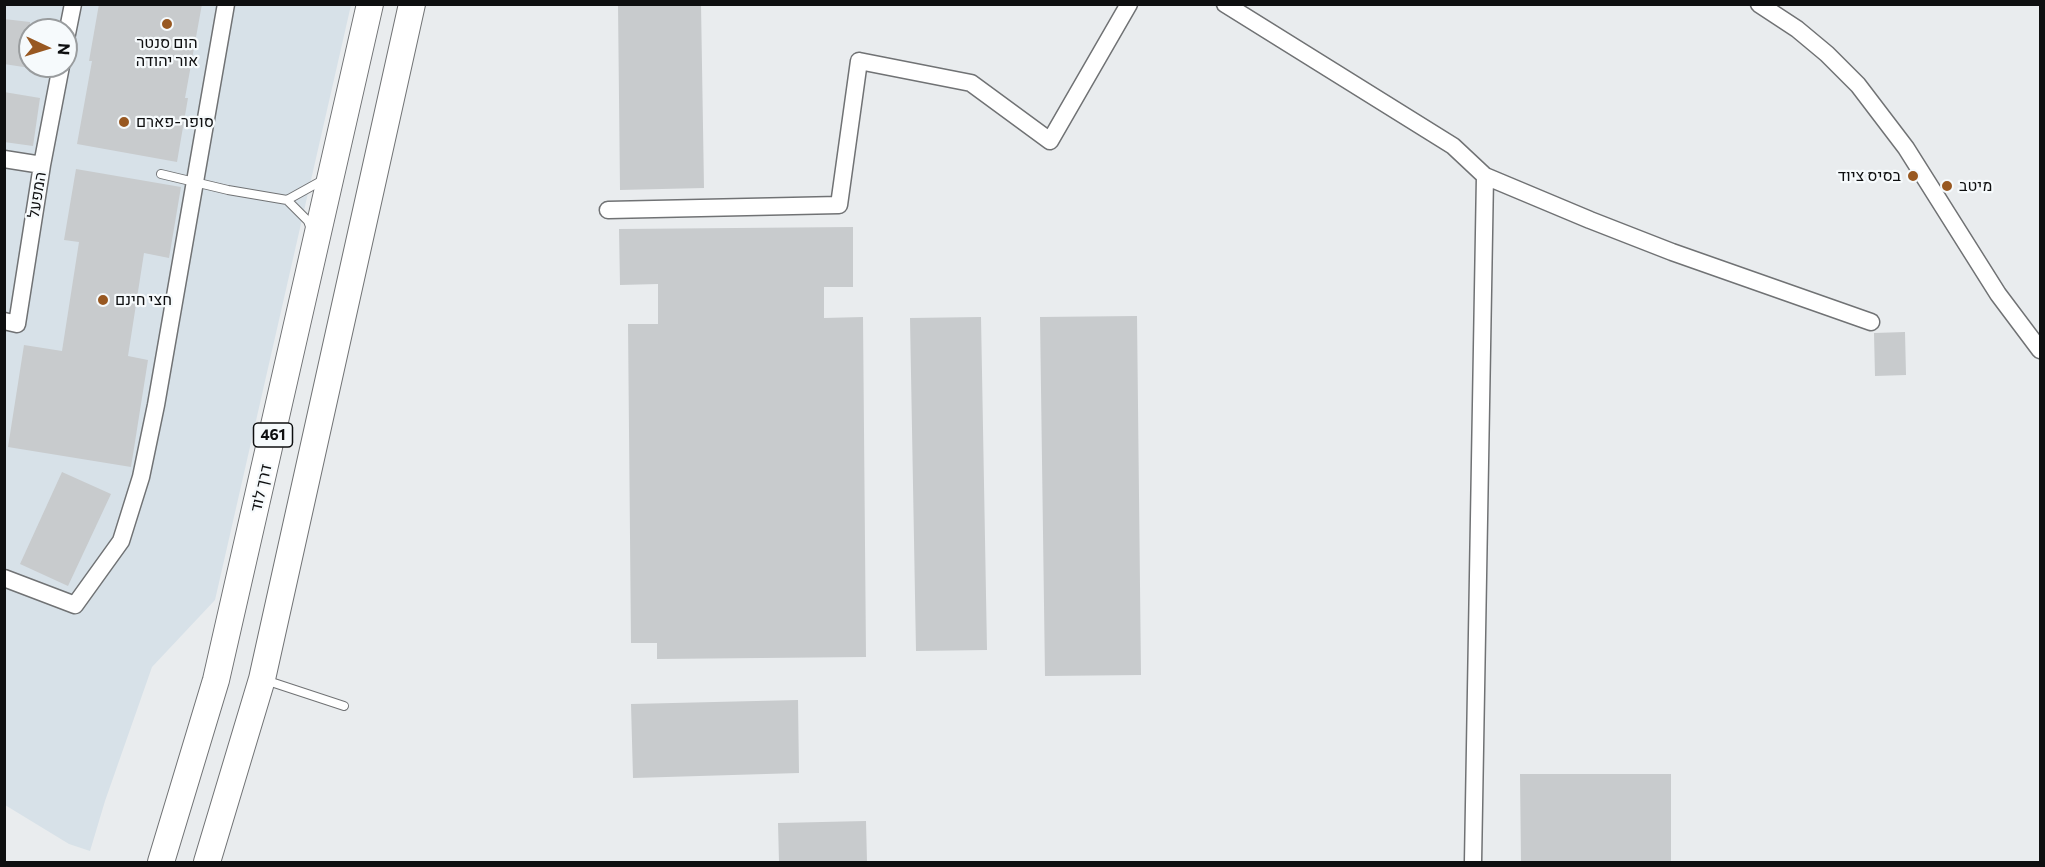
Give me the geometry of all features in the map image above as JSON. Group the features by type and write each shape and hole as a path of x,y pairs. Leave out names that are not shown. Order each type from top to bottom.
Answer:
{"main road":[{"name":"דרך לוד","path":"161,862 216,680 370,4"},
{"name":"461","path":"207,862 262,679 412,4"}],"street":[{"path":"4,579 75,605 121,541 141,477 226,4"},
{"path":"608,210 839,205 859,61 971,83 1050,141 1129,4"},
{"path":"1225,4 1453,146 1485,176 1672,252 1871,322"},
{"path":"1759,4 1797,29 1827,54 1858,86 1906,148 1998,294 2040,350"},
{"name":"המפעל","path":"11,322 59,78"},
{"path":"4,159 42,165"},
{"path":"1473,862 1485,176"}],"lane":[{"path":"287,200 318,183 333,171"},
{"path":"160,174 228,190 287,200 308,221 315,248"},
{"path":"262,679 344,706"}],"shaded area":[{"path":"5,5 351,5 215,600 152,667 90,851 69,844 5,805"}],"building":[{"path":"99,4 202,4 185,98 188,98 177,162 77,144 92,61 89,61"},
{"path":"618,4 701,4 704,188 620,190"},
{"path":"4,19 18,21 18,66 4,64"},
{"path":"4,92 40,98 33,146 4,142"},
{"path":"76,169 181,187 169,258 144,253 128,356 148,360 131,467 8,447 24,345 62,351 79,242 64,240"},
{"path":"853,227 853,287 824,287 824,318 863,317 866,657 657,659 657,643 631,643 628,324 658,324 658,284 620,285 619,229"},
{"path":"1137,316 1141,675 1045,676 1040,317"},
{"path":"981,317 987,650 916,651 910,318"},
{"path":"1905,332 1906,375 1875,376 1874,333"},
{"path":"62,472 111,494 68,586 20,564"},
{"path":"798,700 799,773 633,778 631,704"},
{"path":"1520,774 1671,774 1671,862 1521,862"},
{"path":"866,821 867,862 779,862 778,823"}],"place":[{"name":"הום סנטר אור יהודה","path":"167,24"},
{"name":"סופר-פארם","path":"124,122"},
{"name":"בסיס ציוד","path":"1913,176"},
{"name":"מיטב","path":"1947,186"},
{"name":"חצי חינם","path":"103,300"}]}
